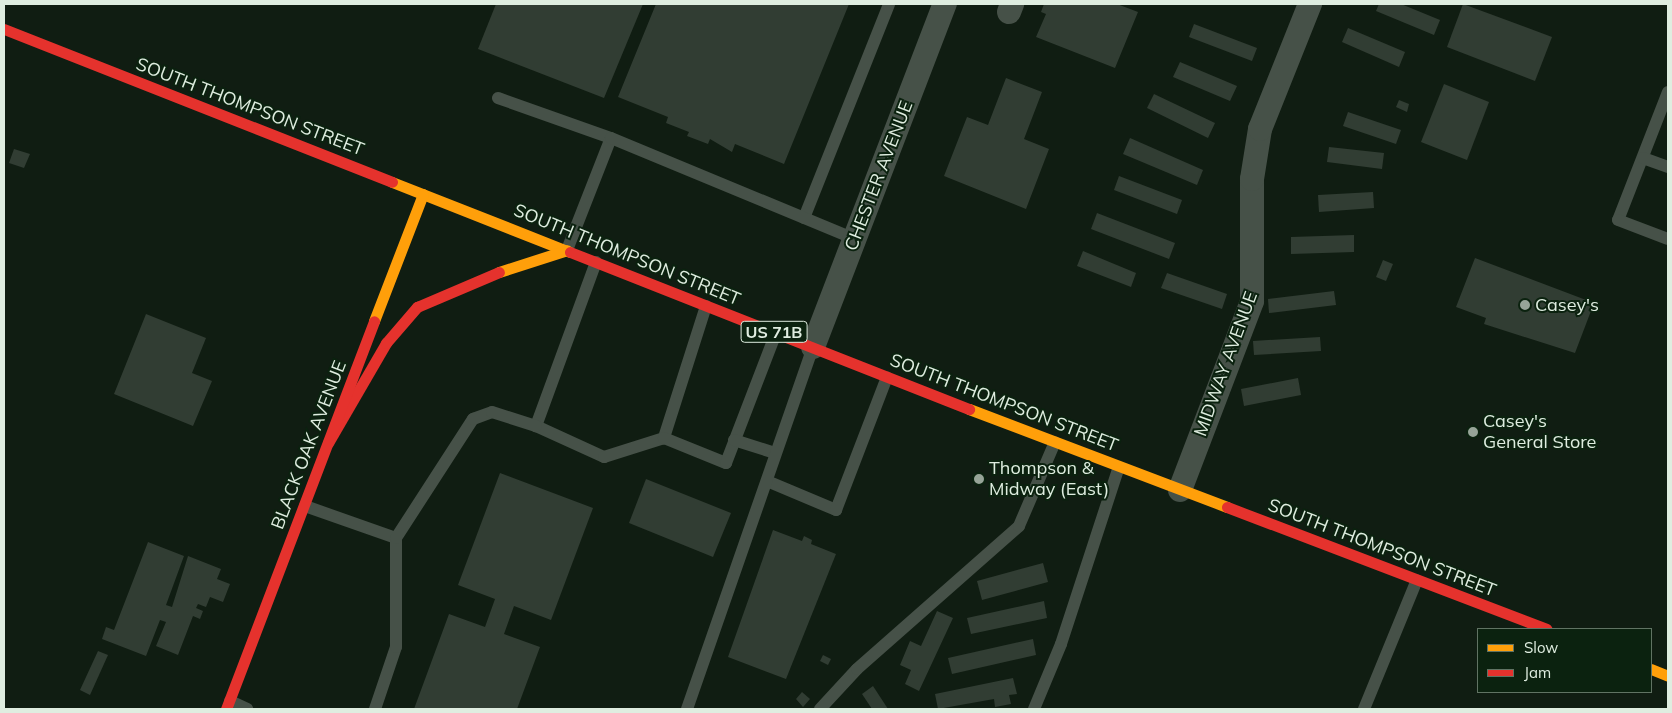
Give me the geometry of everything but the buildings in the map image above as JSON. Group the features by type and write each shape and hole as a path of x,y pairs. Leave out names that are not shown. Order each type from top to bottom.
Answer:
{"main road":[{"name":"SOUTH THOMPSON STREET","path":"4,28 887,377 1543,628"},
{"name":"BLACK OAK AVENUE","path":"228,705 423,194"},
{"path":"328,443 386,343 418,307 463,284 566,250"},
{"path":"1652,669 1668,676"}],"street":[{"name":"CHESTER AVENUE","path":"813,348 945,4"},
{"name":"MIDWAY AVENUE","path":"1180,490 1252,301 1252,179 1260,129 1310,4"}],"lane":[{"path":"804,218 889,4"},
{"path":"1668,92 1618,220 1668,240"},
{"path":"498,98 611,138 855,239"},
{"path":"1650,138 1668,118"},
{"path":"566,250 611,138"},
{"path":"1643,158 1668,167"},
{"path":"536,426 596,262"},
{"path":"664,438 706,306"},
{"path":"375,709 396,647 396,538 473,419 492,412 536,426 604,457 664,438 726,463 776,333"},
{"path":"687,709 767,481 775,452 813,348"},
{"path":"767,481 836,510 887,377"},
{"path":"734,440 775,452"},
{"path":"820,709 857,669 1019,526 1055,442"},
{"path":"1034,709 1061,644 1119,467"},
{"path":"305,506 396,538"},
{"path":"1364,709 1417,580"},
{"path":"228,705 247,709"}],"traffic: slow":[{"path":"392,182 570,252"},
{"path":"374,321 423,194"},
{"path":"499,272 567,250"},
{"path":"969,409 1227,507"},
{"path":"1652,669 1668,676"}],"traffic: jam":[{"path":"4,29 392,182"},
{"path":"570,252 969,409"},
{"path":"328,443 386,343 417,307 499,272"},
{"path":"226,709 374,321"},
{"path":"1227,507 1543,628"}],"place":[{"name":"Casey's","path":"1525,305"},
{"name":"Casey's General Store","path":"1473,432"},
{"name":"Thompson & Midway (East)","path":"979,479"}]}
